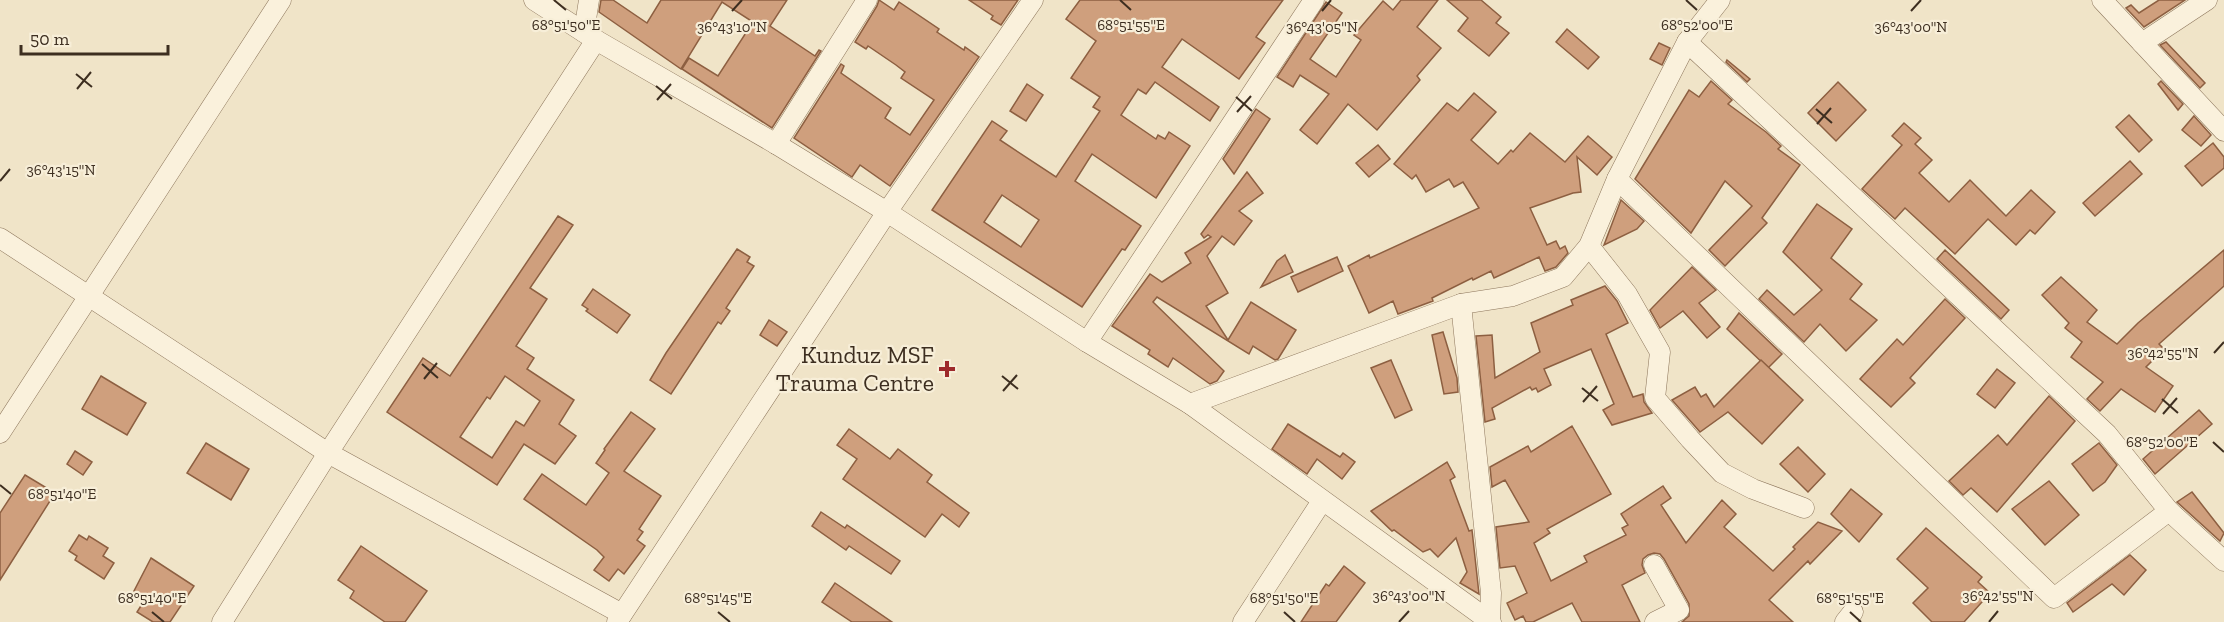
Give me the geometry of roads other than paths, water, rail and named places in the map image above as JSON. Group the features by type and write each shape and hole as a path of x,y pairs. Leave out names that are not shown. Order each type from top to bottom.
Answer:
{"street":[{"path":"0,433 281,0"},
{"path":"534,0 887,212 1087,342 1190,404 1490,621"},
{"path":"222,622 590,35 589,0"},
{"path":"776,144 867,0"},
{"path":"0,238 328,453 619,618 887,212 1033,0"},
{"path":"1087,342 1314,0"},
{"path":"1190,404 1461,304 1513,296 1563,277 1589,246 1617,179 1687,42 1720,0"},
{"path":"2102,0 2224,131"},
{"path":"2142,43 2207,0"},
{"path":"1687,42 2107,434 2169,511 2224,561"},
{"path":"1617,179 2054,598 2169,511"},
{"path":"1589,246 1627,294 1660,352 1655,398 1722,473 1753,489 1804,508"},
{"path":"1461,304 1491,593 1490,621"},
{"path":"1243,622 1322,501"},
{"path":"1654,565 1679,610 1658,621"}],"place":[{"name":"Kunduz MSF Trauma Centre","path":"947,369"}]}
